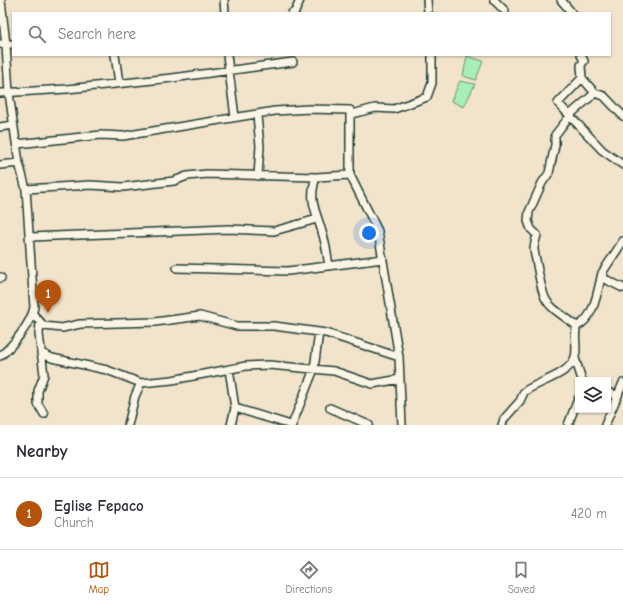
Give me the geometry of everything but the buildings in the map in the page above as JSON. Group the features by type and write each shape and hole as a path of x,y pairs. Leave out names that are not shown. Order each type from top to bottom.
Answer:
{"street":[{"path":"0,356 15,342 33,314 30,237 26,189 19,163 9,93 6,44 1,0"},
{"path":"224,0 225,12"},
{"path":"295,12 300,0"},
{"path":"427,0 428,12"},
{"path":"494,0 505,11"},
{"path":"561,0 571,12"},
{"path":"115,56 119,83"},
{"path":"227,56 236,117"},
{"path":"352,114 375,108 394,109 427,97 432,83 432,56"},
{"path":"582,56 584,60 581,65 582,78 595,93 604,96 623,116"},
{"path":"0,92 9,93 119,83 293,62"},
{"path":"582,78 558,103 569,117 596,142 602,150 623,165"},
{"path":"577,326 554,311 543,298 537,263 532,251 537,235 531,229 528,221 530,207 549,173 555,146 555,135 569,117 595,93"},
{"path":"17,144 101,135 128,135 269,112 309,108 348,109 352,114 350,175 376,226 399,357 402,425"},
{"path":"257,115 260,146 258,176"},
{"path":"0,127 14,125"},
{"path":"0,165 19,163"},
{"path":"26,189 90,185 123,187 174,181 187,176 207,174 316,177 350,175"},
{"path":"316,177 311,191 330,266"},
{"path":"30,237 229,229 274,231 317,219"},
{"path":"577,326 583,324 592,313 593,302 600,286 602,273 623,241"},
{"path":"177,268 288,271 383,260"},
{"path":"602,273 606,280 623,288"},
{"path":"33,314 44,326 62,328 80,324 155,322 200,316 237,326 274,326 319,332 344,338 371,350 399,357"},
{"path":"40,323 41,353 44,375 38,391 38,404 44,414"},
{"path":"577,326 575,358 581,377"},
{"path":"235,408 292,425 314,368 319,332"},
{"path":"41,353 52,358 107,370 141,383 172,380 229,369 269,365 314,368 349,375 372,384 400,379"},
{"path":"502,425 504,419 520,401 524,392 554,377 572,363 575,358"},
{"path":"229,369 235,408 232,425"},
{"path":"128,425 130,411 141,383"},
{"path":"605,425 623,383"},
{"path":"611,393 618,396"},
{"path":"568,425 575,407"},
{"path":"330,408 369,425"}],"green space":[{"path":"467,56 483,61 476,80 463,76"},
{"path":"460,81 475,84 464,107 451,101"}],"place":[{"name":"Eglise Fepaco","path":"48,313"}]}
